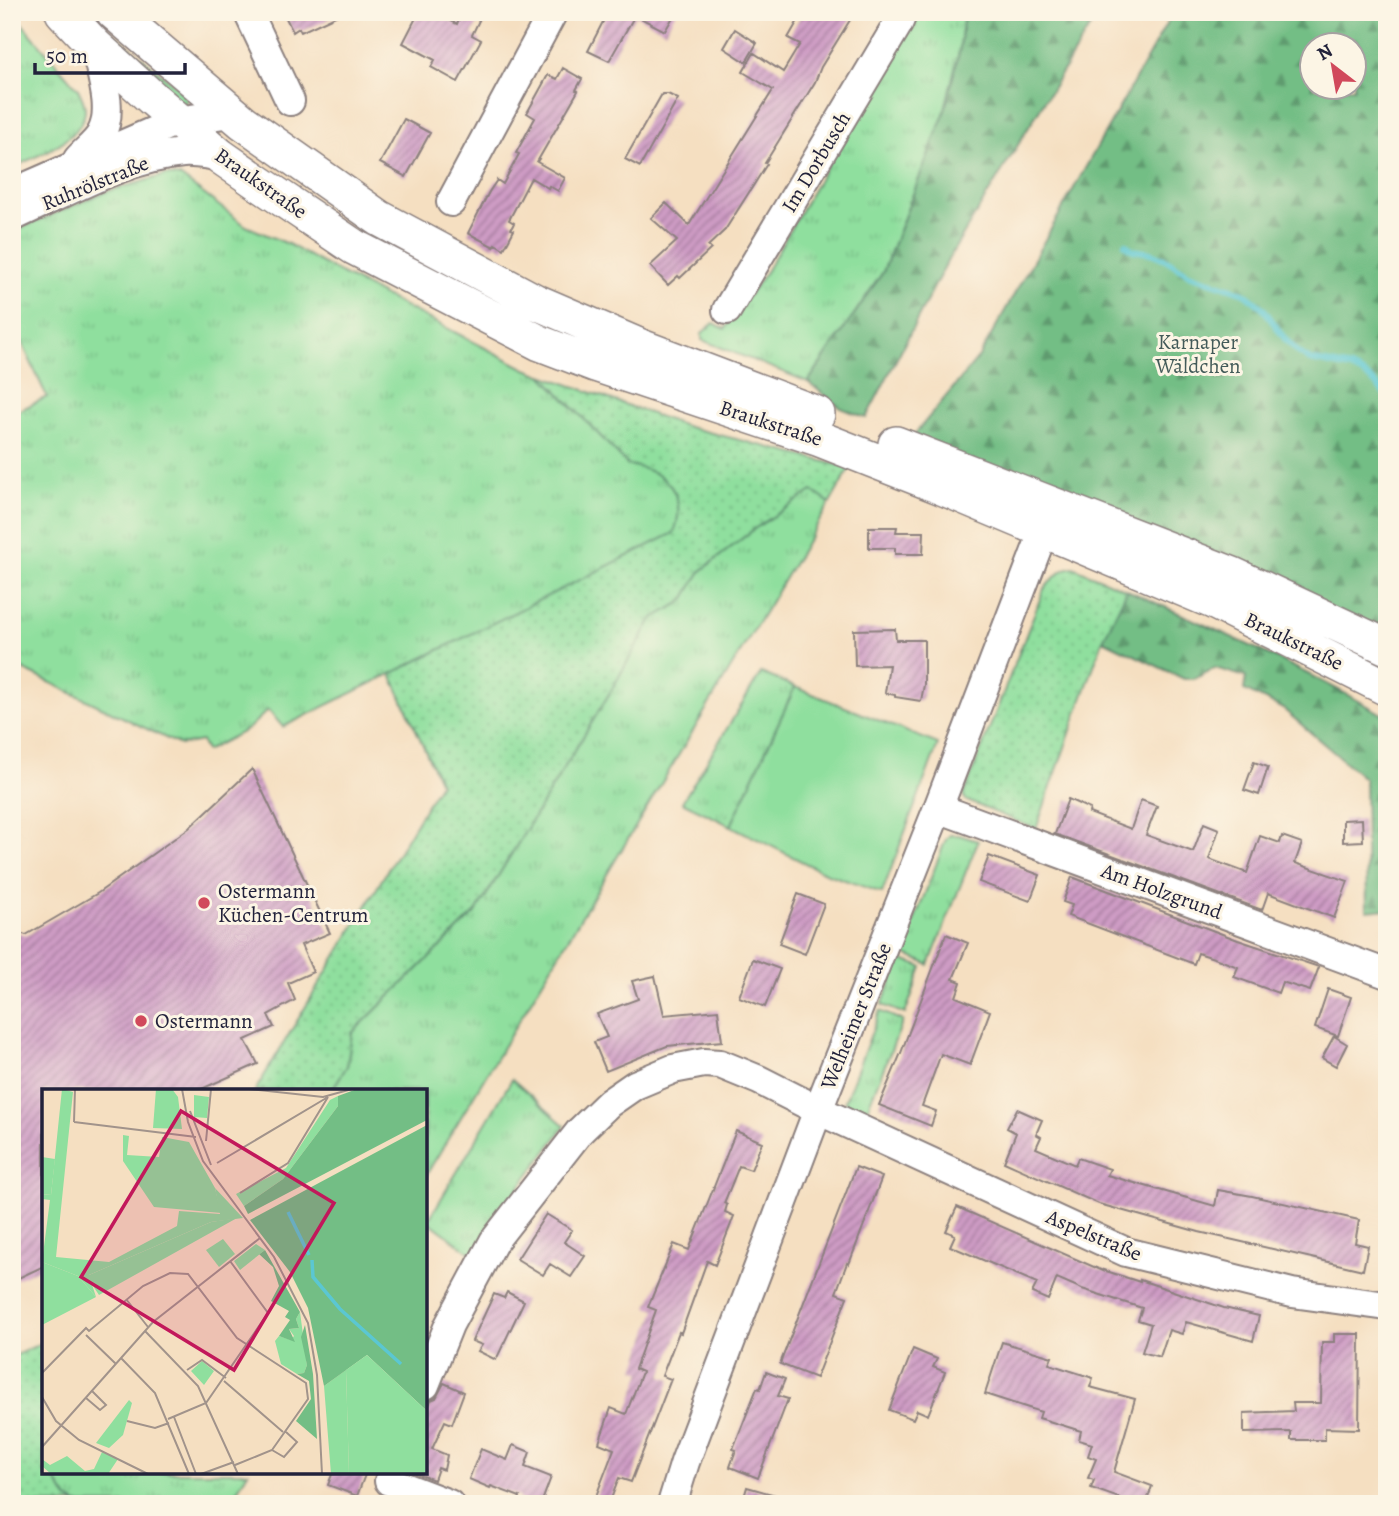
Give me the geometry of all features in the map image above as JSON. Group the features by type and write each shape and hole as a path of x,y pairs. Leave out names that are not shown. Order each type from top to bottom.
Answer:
{"main road":[{"name":"Braukstraße","path":"63,12 94,47 220,156 354,247 540,343 820,439 1044,530 1213,601 1387,688"},
{"name":"Braukstraße","path":"114,12 231,113 379,218 534,301 641,347 1233,575 1387,647"}],"street":[{"path":"248,12 290,101"},
{"path":"451,202 553,12"},
{"name":"Im Dorbusch","path":"727,310 903,12"},
{"name":"Braukstraße","path":"71,166 101,134 108,111 94,47"},
{"name":"Braukstraße","path":"71,166 177,121 231,113"},
{"name":"Ruhrölstraße","path":"12,217 104,174 144,160 185,153 220,156"},
{"name":"Ruhrölstraße","path":"12,193 71,166"},
{"name":"Welheimer Straße","path":"672,1504 685,1462 818,1110 938,808 1044,530"},
{"name":"Am Holzgrund","path":"938,808 1387,974"},
{"name":"Aspelstraße","path":"427,1380 449,1325 494,1241 580,1131 609,1103 635,1085 673,1069 704,1063 720,1064 734,1069 1126,1252 1292,1293 1387,1306"},
{"path":"387,1486 449,1504"}],"green space":[{"path":"12,12 78,89 85,110 76,130 67,138 12,168"},
{"path":"78,12 88,12 178,88 187,99 186,103 180,107"},
{"path":"915,12 964,12 960,48 944,114 883,272 808,382 702,340 702,333 714,323 725,329 767,270"},
{"path":"964,12 1099,12 949,258 866,418 841,408 808,382 883,272 944,114 960,48"},
{"name":"Karnaper Wäldchen","path":"1173,12 1387,12 1387,645 903,448 979,357"},
{"path":"166,175 181,177 246,226 288,244 542,375 628,465 654,473 671,487 678,507 674,534 283,727 268,710 248,729 206,751 201,741 180,745 12,664 12,414 47,397 12,321 12,232 105,192"},
{"path":"542,375 688,427 850,468 830,503 812,491 754,529 701,571 683,601 652,619 476,912 352,1033 347,1066 332,1089 256,1089 440,783 391,674 674,533 678,507 671,487 654,473 628,465"},
{"path":"812,490 830,503 427,1174 427,1089 332,1089 347,1066 352,1033 476,912 652,619 683,601 701,571 754,529"},
{"path":"1073,567 1127,590 1103,640 1036,829 967,801 963,796 1044,589 1060,572"},
{"path":"1127,590 1226,634 1387,717 1387,909 1367,911 1365,779 1282,708 1244,690 1246,677 1215,668 1194,679 1184,679 1103,640"},
{"path":"761,673 795,687 731,826 682,802"},
{"path":"795,687 938,744 882,893 825,873 731,826"},
{"path":"950,835 978,841 929,965 902,953 946,839"},
{"path":"900,959 922,967 905,1014 882,1005"},
{"path":"880,1011 903,1021 865,1114 847,1106 845,1101"},
{"path":"512,1079 565,1126 501,1212 473,1255 428,1221"},
{"path":"42,1343 42,1474 52,1474 67,1499 77,1504 12,1504 12,1357"},
{"path":"52,1474 247,1474 229,1504 77,1504 67,1499"}],"building":[{"path":"283,12 344,12 301,32 299,28 293,32"},
{"path":"419,12 434,12 457,24 462,12 483,12 472,35 481,40 458,82 431,67 435,60 403,43"},
{"path":"608,12 676,12 665,31 635,15 609,61 588,51"},
{"path":"803,12 855,12 765,163 767,164 725,230 708,246 711,249 680,278 678,276 668,285 650,266 677,241 651,218 666,203 689,225 773,90 743,72 754,53 783,72 800,44 788,38"},
{"path":"735,29 757,43 746,62 724,48"},
{"path":"563,68 582,79 576,90 578,91 537,162 565,178 558,191 531,178 509,220 514,223 511,229 514,230 504,249 495,244 494,247 468,233 489,192 497,180 503,184 519,154 516,153 535,118 527,113 548,75 557,79"},
{"path":"662,94 678,99 640,167 625,159"},
{"path":"404,119 430,133 406,177 380,163"},
{"path":"869,527 897,527 896,532 924,532 923,554 895,554 895,548 869,548"},
{"path":"895,629 896,640 924,640 924,685 921,701 885,693 889,665 855,666 854,630"},
{"path":"1254,762 1268,767 1259,795 1244,790"},
{"name":"Ostermann","path":"252,769 330,933 301,945 313,972 288,983 295,1000 268,1015 274,1027 245,1040 258,1064 202,1089 42,1089 42,1267 12,1281 12,931 26,935 98,893 189,828"},
{"path":"1068,799 1090,809 1089,813 1131,829 1141,800 1157,806 1146,835 1193,852 1204,823 1219,829 1209,859 1247,873 1260,836 1280,843 1282,836 1302,843 1295,863 1348,881 1334,918 1268,893 1262,910 1055,834"},
{"path":"1362,819 1363,841 1343,842 1343,820"},
{"path":"989,856 1040,875 1030,901 979,882"},
{"path":"1072,877 1238,940 1319,967 1310,991 1282,982 1278,993 1234,977 1238,967 1217,959 1198,953 1194,964 1068,916 1072,905 1063,902"},
{"path":"798,894 824,904 805,954 779,944"},
{"path":"946,934 968,943 953,979 961,982 956,997 990,1011 970,1065 941,1054 922,1106 936,1111 931,1126 879,1105"},
{"path":"753,959 780,969 765,1007 739,997"},
{"path":"655,976 664,1015 718,1010 722,1041 667,1046 606,1071 594,1042 607,1037 597,1014 638,999 632,981"},
{"path":"1328,989 1351,997 1338,1036 1315,1028"},
{"path":"1334,1036 1347,1044 1336,1066 1322,1058"},
{"path":"1017,1109 1042,1120 1036,1134 1041,1137 1036,1148 1075,1165 1078,1158 1110,1169 1107,1175 1215,1206 1218,1190 1359,1220 1355,1243 1368,1246 1363,1270 1199,1232 1099,1204 1004,1162 1016,1133 1007,1128"},
{"path":"736,1131 762,1142 751,1170 739,1166 724,1203 727,1205 725,1212 734,1216 715,1265 707,1261 681,1333 679,1332 662,1376 671,1379 631,1482 619,1478 609,1504 593,1504 614,1449 599,1443 611,1408 626,1414 642,1372 635,1369 656,1310 648,1307 674,1244 689,1250"},
{"path":"856,1167 882,1177 836,1293 847,1297 816,1378 780,1364"},
{"path":"957,1207 1103,1271 1259,1316 1253,1341 1186,1322 1182,1334 1169,1330 1160,1357 1142,1352 1151,1324 1138,1320 1142,1308 1057,1278 1048,1300 1032,1293 1037,1283 950,1246 955,1235 946,1231"},
{"path":"546,1214 572,1230 564,1242 585,1256 571,1277 550,1264 543,1275 517,1259"},
{"path":"507,1292 524,1301 496,1360 478,1351 482,1345 472,1341 494,1294 504,1298"},
{"path":"1334,1334 1360,1334 1359,1429 1325,1428 1325,1440 1291,1440 1291,1432 1244,1433 1244,1413 1294,1411 1293,1403 1321,1403 1322,1342 1334,1342"},
{"path":"1002,1342 1052,1357 1049,1364 1093,1378 1090,1387 1135,1399 1114,1472 1152,1486 1146,1504 1117,1504 1119,1498 1091,1488 1094,1480 1088,1478 1096,1459 1088,1456 1092,1444 1079,1440 1081,1431 1039,1418 1041,1412 985,1394"},
{"path":"913,1349 937,1359 933,1367 945,1372 928,1415 917,1410 913,1419 889,1410"},
{"path":"766,1372 785,1379 778,1396 788,1399 758,1478 730,1467 736,1450 733,1449"},
{"path":"444,1383 464,1392 452,1424 445,1421 432,1449 447,1455 444,1470 438,1468 434,1480 418,1474 427,1474 427,1411 431,1400 436,1398"},
{"path":"513,1445 530,1452 525,1467 551,1477 541,1504 530,1504 519,1499 520,1497 469,1479 481,1449 507,1460"},
{"path":"332,1474 365,1474 357,1496 328,1485"},
{"path":"747,1487 790,1499 789,1504 742,1504"}],"waterway":[{"path":"1125,244 1133,250 1165,259 1189,274 1244,293 1263,308 1298,352 1310,360 1351,368 1365,375 1387,397"}],"place":[{"name":"Ostermann Küchen-Centrum","path":"204,903"},
{"name":"Ostermann","path":"141,1021"}]}
